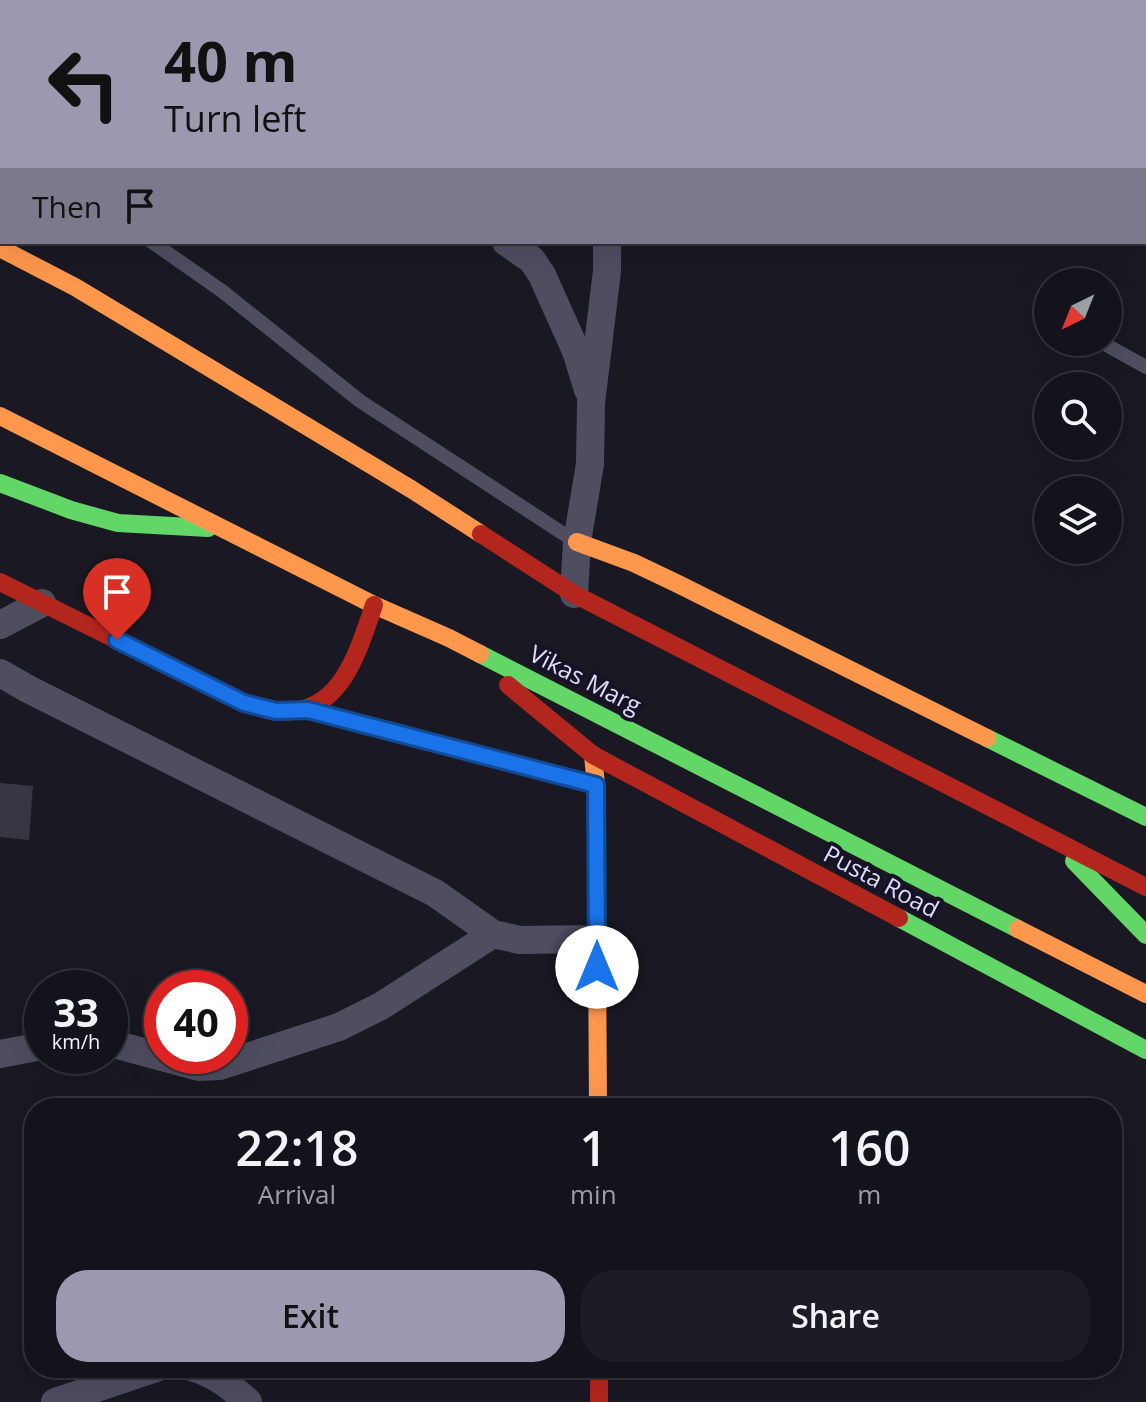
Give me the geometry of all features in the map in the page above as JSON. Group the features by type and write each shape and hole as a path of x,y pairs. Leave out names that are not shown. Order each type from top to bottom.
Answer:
{"main road":[{"path":"0,248 75,287 384,473 574,594 1146,887"},
{"name":"Vikas Marg","path":"0,416 374,605 449,638 1146,994"},
{"path":"0,483 71,510 118,523 223,529"},
{"path":"577,542 634,563 1146,817"},
{"path":"0,582 244,703 276,711 308,710 596,785"},
{"path":"308,710 332,696 350,671 374,605"},
{"name":"Pusta Road","path":"449,638 593,755 1146,1050"},
{"path":"593,755 596,785 598,1098"},
{"path":"1053,839 1146,935"},
{"path":"599,1378 599,1402"}],"street":[{"path":"509,244 532,260 542,275 576,351 591,403"},
{"path":"574,594 577,542 590,464 591,403 607,271 607,244"},
{"path":"0,625 42,603"},
{"path":"0,673 435,893 493,934 520,940 597,939"},
{"path":"128,1048 199,1067 220,1066 339,1027 381,1006 493,934"},
{"path":"0,1054 24,1049"},
{"path":"55,1402 126,1378"},
{"path":"215,1378 248,1402"}],"lane":[{"path":"155,244 222,291 360,401 577,542"},
{"path":"1122,354 1146,367"}],"building":[{"path":"0,783 33,786 29,840 0,837"}],"traffic: fast":[{"path":"0,483 71,510 118,523 208,528"},
{"path":"480,654 1018,929"},
{"path":"308,710 596,785"},
{"path":"987,738 1146,817"},
{"path":"1074,861 1146,935"},
{"path":"899,918 1146,1050"}],"traffic: slow":[{"path":"0,248 75,287 481,534"},
{"path":"0,416 374,605 480,654"},
{"path":"577,542 634,563 676,583 987,738"},
{"path":"593,755 596,785 598,1098"},
{"path":"1018,929 1146,994"}],"traffic: jam":[{"path":"481,534 574,594 1146,887"},
{"path":"0,582 244,703 274,711 297,711 315,705 330,694 352,662 374,605"},
{"path":"508,685 593,755 899,918"},
{"path":"599,1378 599,1402"}],"route":[{"path":"117,640 244,703 276,711 308,710 596,785 597,967"}]}
